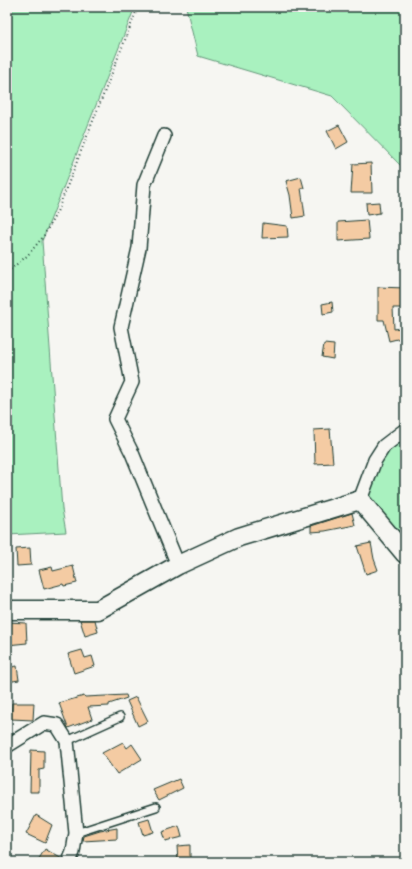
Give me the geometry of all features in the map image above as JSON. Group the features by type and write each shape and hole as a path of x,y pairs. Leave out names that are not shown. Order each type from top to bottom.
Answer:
{"street":[{"path":"164,136 144,185 139,248 121,327 132,382 115,419 132,453 178,565"},
{"path":"360,500 375,460 384,446 405,430"},
{"path":"7,610 98,610 178,565 239,537 360,500"},
{"path":"360,500 405,554"},
{"path":"7,746 44,723 58,725 67,741 76,833 73,852 69,862"}],"lane":[{"path":"67,741 120,717"},
{"path":"76,833 156,807"}],"path":[{"path":"7,272 27,256 43,237 57,212 138,7"}],"green space":[{"path":"7,7 135,7 42,241 62,509 66,532 7,535"},
{"path":"186,7 405,7 405,170 332,96 198,56"},
{"path":"405,438 405,541 368,501 365,492 379,462 394,442"}],"building":[{"path":"339,125 348,142 336,149 327,131"},
{"path":"371,163 372,193 351,193 353,164"},
{"path":"301,177 304,188 301,188 305,216 293,218 290,195 286,181"},
{"path":"379,202 380,213 367,215 366,203"},
{"path":"367,220 369,239 338,241 338,222"},
{"path":"263,223 287,226 288,237 262,238"},
{"path":"378,287 405,288 405,308 393,308 394,329 405,327 405,337 389,341 384,320 378,320"},
{"path":"332,302 333,312 323,314 322,304"},
{"path":"324,344 334,345 333,359 322,357"},
{"path":"330,429 333,463 315,464 314,430"},
{"path":"352,513 355,525 325,531 311,532 311,526"},
{"path":"371,543 378,570 366,574 357,546"},
{"path":"30,548 31,565 17,566 16,549"},
{"path":"73,566 77,583 64,586 63,584 44,589 39,570 52,567 53,571"},
{"path":"80,620 95,620 98,632 85,636"},
{"path":"7,622 26,623 27,643 7,645"},
{"path":"82,650 85,658 92,656 95,666 74,673 68,654"},
{"path":"17,666 19,680 7,682 7,668"},
{"path":"126,695 127,698 109,704 109,706 88,707 92,719 68,728 59,703 84,696"},
{"path":"136,697 148,721 138,726 127,701"},
{"path":"12,703 34,703 33,720 11,719"},
{"path":"123,742 127,748 132,744 142,759 117,774 102,753"},
{"path":"31,750 44,751 44,769 39,770 39,792 30,792"},
{"path":"179,779 183,788 159,800 153,790"},
{"path":"36,815 52,825 45,843 26,834"},
{"path":"149,819 153,832 143,835 139,822"},
{"path":"179,826 182,837 165,841 162,832"},
{"path":"117,828 117,839 83,841 84,836"},
{"path":"190,845 190,862 178,862 177,846"},
{"path":"45,849 62,859 61,862 37,862"}]}
